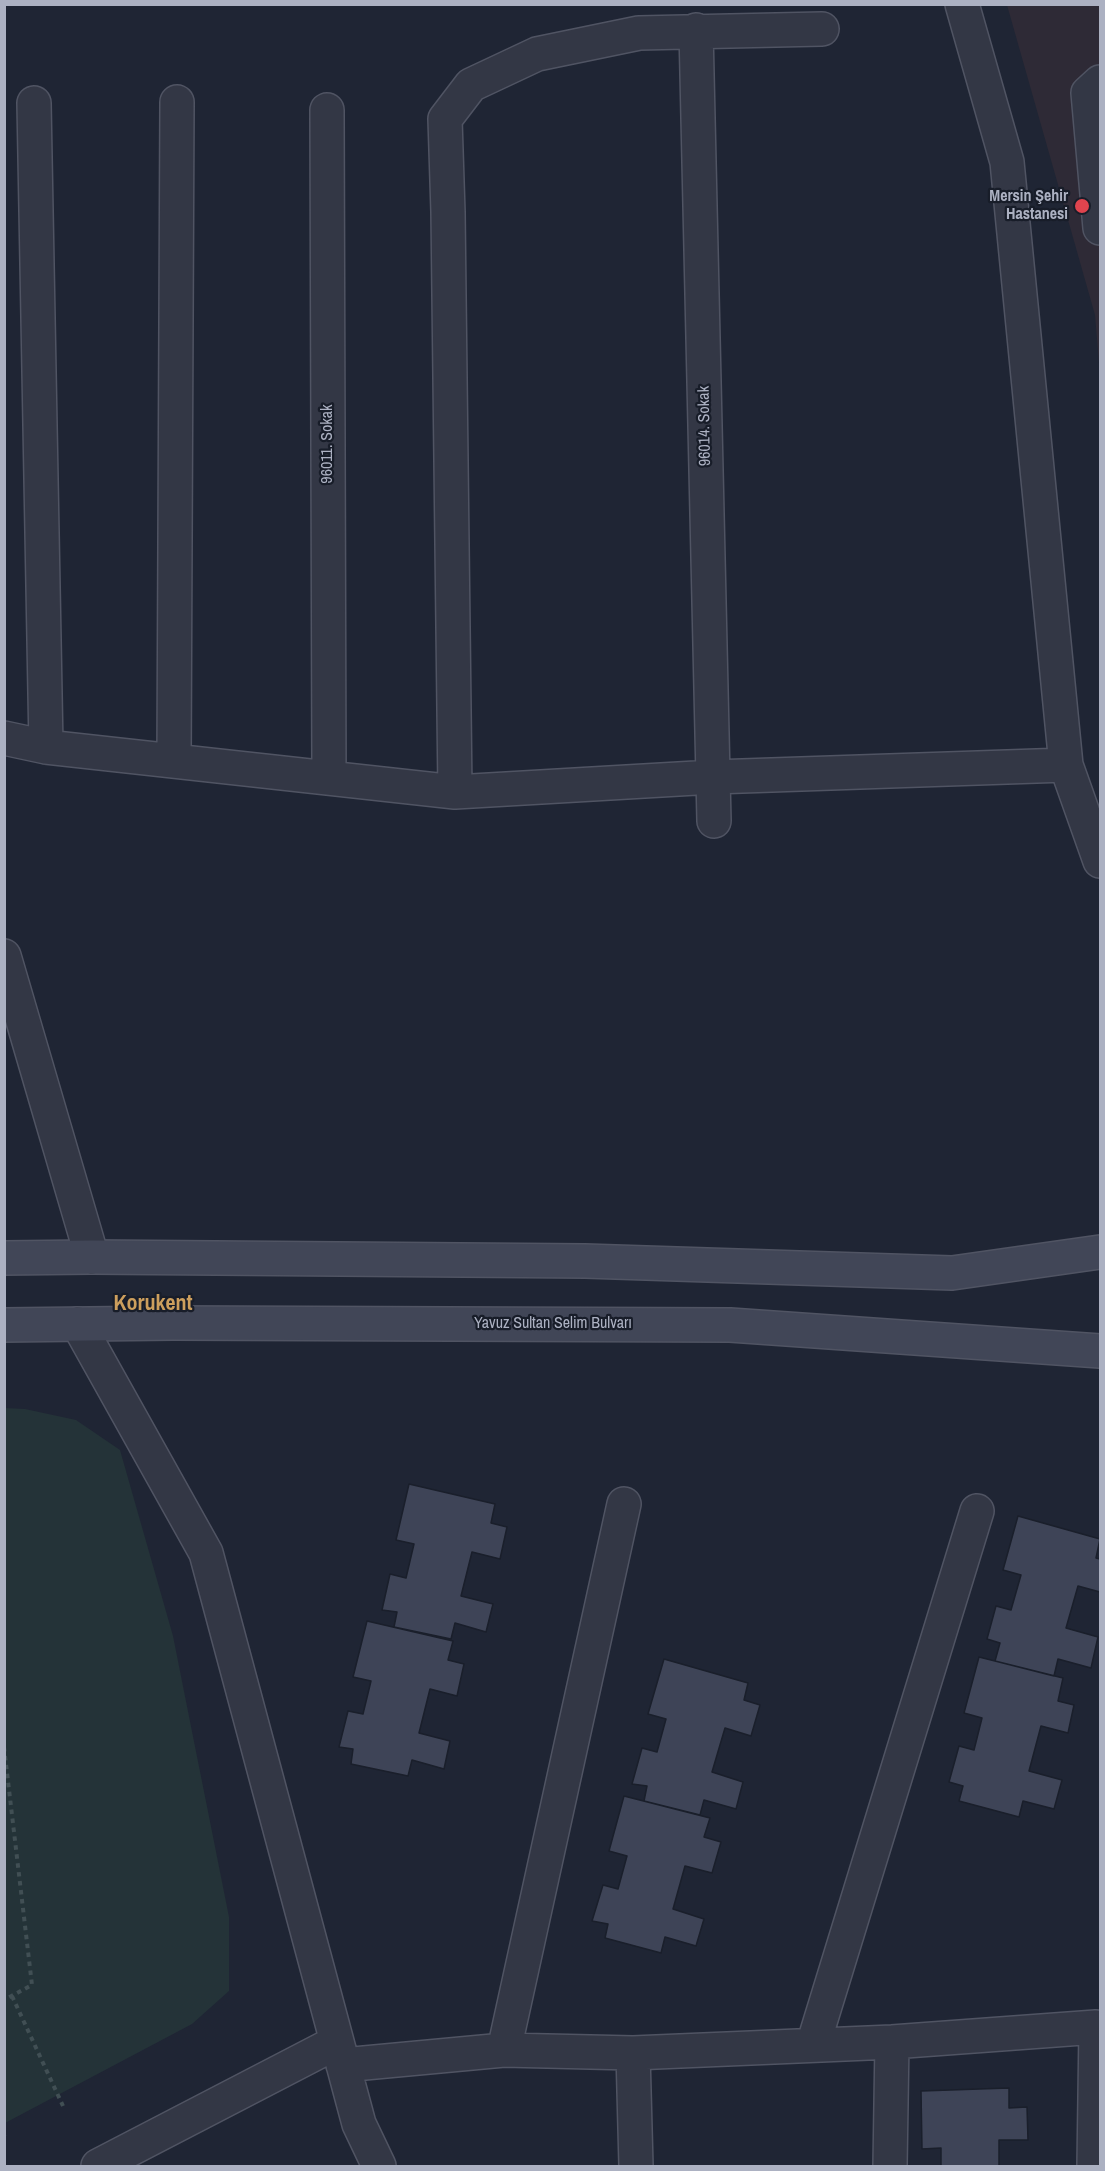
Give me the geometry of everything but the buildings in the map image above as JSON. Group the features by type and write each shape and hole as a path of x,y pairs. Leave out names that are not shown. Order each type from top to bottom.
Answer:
{"street":[{"path":"962,4 1007,162 1066,765 1101,861"},
{"path":"455,792 445,119 471,85 537,54 639,33 822,29"},
{"name":"96014. Sokak","path":"696,30 714,821"},
{"path":"1101,82 1088,93 1101,228"},
{"path":"174,761 177,102"},
{"path":"34,103 46,747"},
{"name":"96011. Sokak","path":"327,110 330,778"},
{"path":"4,738 46,747 455,792 713,777 1066,765"},
{"path":"4,956 92,1257"},
{"path":"4,1258 585,1261 952,1273 1101,1252"},
{"path":"78,1324 206,1553 359,2124 379,2166"},
{"name":"Yavuz Sultan Selim Bulvarı","path":"4,1325 730,1325 1101,1351"},
{"path":"504,2050 624,1504"},
{"path":"813,2045 977,1511"},
{"path":"98,2166 340,2053 504,2050 633,2053 892,2042 1098,2017 1094,2166"},
{"path":"890,2166 892,2042"},
{"path":"633,2053 636,2166"}],"path":[{"path":"4,1747 32,1985 4,2000"},
{"path":"12,1996 63,2106"}],"shaded area":[{"name":"Mersin Şehir Hastanesi","path":"1007,5 1100,5 1100,375 1095,315"},
{"path":"4,1408 25,1409 76,1420 120,1450 173,1636 229,1917 229,1991 192,2024 5,2123"}],"place":[{"name":"Mersin Şehir Hastanesi","path":"1082,206"}],"district":[{"name":"Korukent","path":"153,1304"}]}
